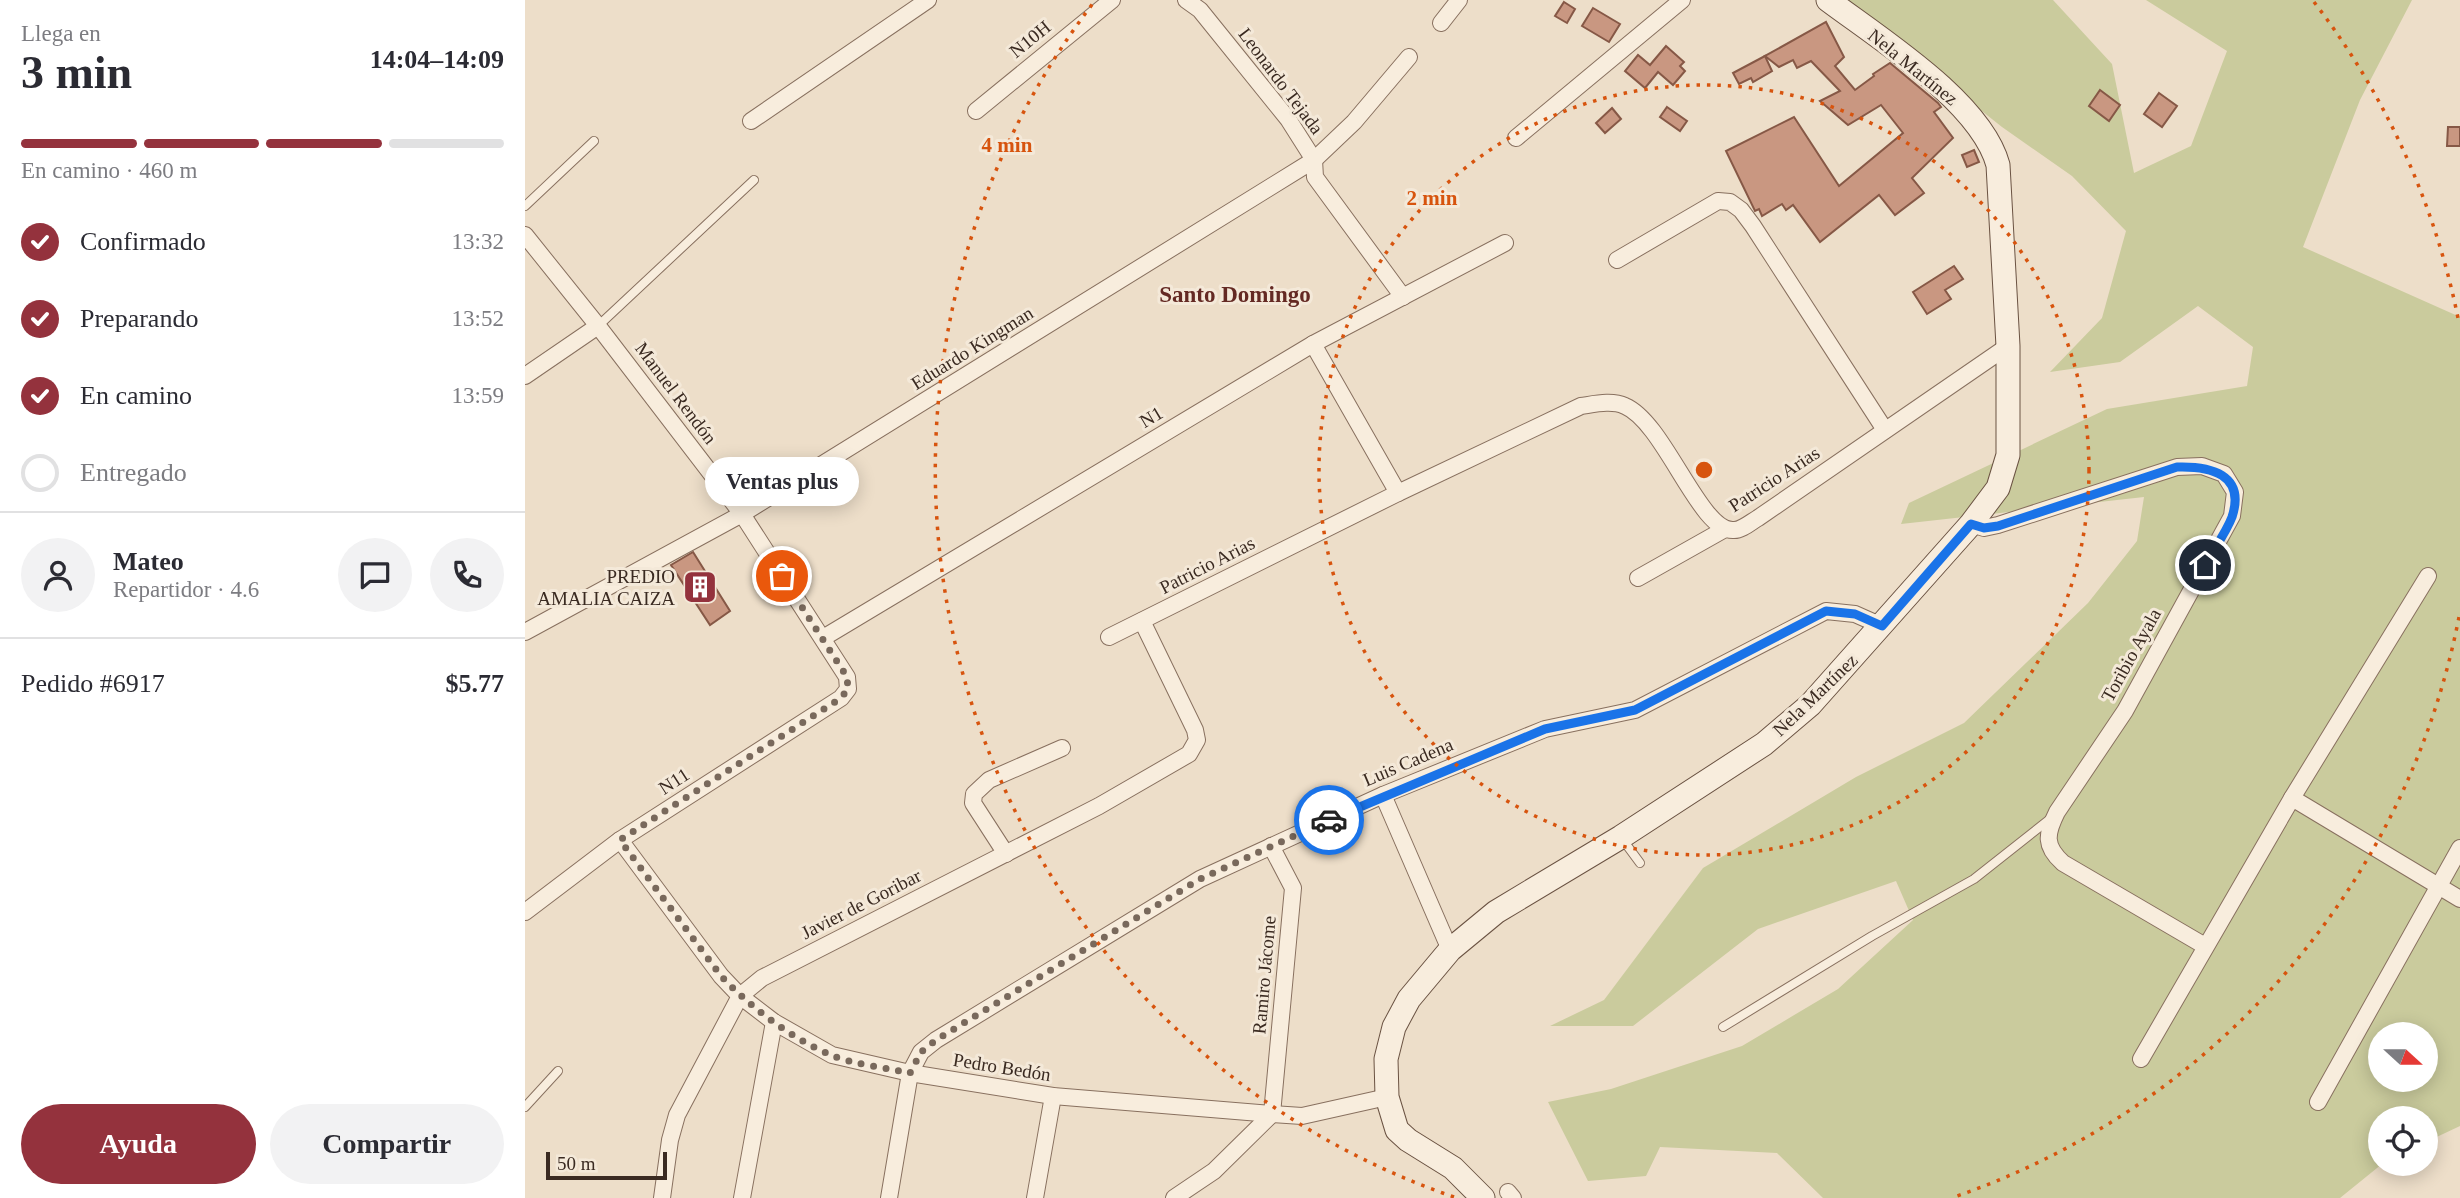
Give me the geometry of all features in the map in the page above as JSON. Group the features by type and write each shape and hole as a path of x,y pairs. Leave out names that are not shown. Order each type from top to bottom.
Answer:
{"main road":[{"name":"Nela Martínez","path":"1483,1198 1453,1168 1401,1136 1397,1130 1387,1097 1386,1059 1394,1027 1409,999 1450,950 1496,912 1621,837 1763,744 1810,705 1971,524 1999,488 2006,463 2008,346 1999,165 1994,148 1968,113 1937,83 1828,0"}],"street":[{"path":"751,121 927,0"},
{"name":"N10H","path":"976,111 1112,0"},
{"name":"Leonardo Tejada","path":"1186,0 1200,10 1288,119 1314,160 1315,177 1403,297"},
{"path":"1441,23 1459,0"},
{"path":"1516,138 1682,0"},
{"name":"Eduardo Kingman","path":"525,632 742,514 1314,160 1354,122 1409,57"},
{"path":"1617,260 1696,212 1718,201 1730,202 1741,210 1753,226 1885,430"},
{"name":"Manuel Rendón","path":"525,235 742,514 847,677 848,689"},
{"name":"N1","path":"823,638 1313,344 1505,243"},
{"path":"525,376 598,326"},
{"path":"1313,344 1398,493"},
{"name":"Patricio Arias","path":"1109,637 1581,405 1605,403 1624,406 1642,418 1657,434 1706,514 1725,529 1735,530 1747,525 2008,346"},
{"name":"Toribio Ayala","path":"1971,524 1984,528 1998,526 2177,467 2202,466 2224,474 2235,492 2232,516 2125,711 2057,812 2048,840 2052,853 2063,863 2205,946"},
{"path":"1638,578 1725,529"},
{"path":"2141,1059 2292,798 2428,576"},
{"name":"Luis Cadena","path":"910,1073 921,1052 936,1040 1200,879 1271,846 1383,795 1545,729 1635,710 1826,611 1855,614 1882,626"},
{"name":"Javier de Goribar","path":"662,1198 670,1140 677,1115 740,996 762,978 1099,806 1189,754 1194,748 1197,740 1189,715 1142,621"},
{"name":"N11","path":"525,912 620,840 841,698 848,689"},
{"path":"1006,854 973,803 974,794 989,780 1062,748"},
{"path":"1383,795 1450,950"},
{"path":"2292,798 2460,899"},
{"name":"Pedro Bedón","path":"620,840 721,976 740,996 773,1022 832,1055 910,1073 1053,1096 1272,1114 1302,1116 1387,1097"},
{"name":"Ramiro Jácome","path":"1271,846 1293,888 1272,1114"},
{"path":"2318,1102 2460,848"},
{"path":"742,1198 773,1022"},
{"path":"889,1198 910,1073"},
{"path":"1035,1198 1053,1096"},
{"path":"1174,1198 1215,1171 1272,1114"}],"lane":[{"path":"525,206 594,141"},
{"path":"598,326 754,180"},
{"path":"1723,1027 1872,936 1974,880 2057,812"},
{"path":"1621,837 1640,863"},
{"path":"525,1108 558,1071"}],"green space":[{"path":"1842,0 2053,0 2112,64 2134,173 2191,146 2227,51 2146,0 2412,0 2360,100 2303,247 2460,317 2460,1126 2438,1136 2438,1106 2368,1106 2368,1175 2340,1198 1823,1198 1777,1153 1660,1147 1646,1176 1588,1181 1548,1102 1611,1089 1742,1046 1838,989 1913,920 1896,881 1758,929 1633,1026 1550,1026 1604,1000 1703,868 1856,777 1964,723 2088,603 2137,541 2144,497 1901,524 1909,503 2107,409 2247,386 2253,347 2198,306 2120,362 2050,372 2102,318 2126,231 2072,176 2002,127"}],"building":[{"path":"1564,2 1575,9 1567,23 1555,16"},
{"path":"1593,8 1620,24 1609,42 1582,26"},
{"path":"1826,22 1844,57 1835,66 1855,90 1890,63 1938,103 1941,107 1934,112 1953,138 1912,178 1924,193 1895,215 1879,195 1820,242 1793,205 1786,210 1782,204 1762,216 1759,209 1755,211 1726,151 1794,117 1839,186 1903,133 1881,105 1848,125 1820,101 1840,91 1811,61 1797,68 1793,60 1779,67 1765,56"},
{"path":"1666,46 1684,62 1680,66 1685,71 1673,85 1658,72 1645,88 1625,71 1638,55 1650,65"},
{"path":"1765,56 1772,71 1753,82 1751,78 1739,84 1733,73"},
{"path":"2100,90 2120,105 2109,121 2089,106"},
{"path":"2159,93 2177,106 2162,127 2144,114"},
{"path":"1667,107 1687,121 1680,131 1660,117"},
{"path":"1612,108 1621,119 1605,133 1596,123"},
{"path":"2448,127 2460,127 2460,146 2447,146"},
{"path":"1974,150 1979,162 1967,167 1962,155"},
{"path":"1954,266 1963,279 1945,290 1951,299 1927,314 1913,292"},
{"name":"PREDIO AMALIA CAIZA","path":"693,552 730,611 710,625 671,565"}],"way so far":[{"path":"782,576 847,677 848,689 841,698 620,840 721,976 740,996 773,1022 832,1055 910,1073 921,1052 936,1040 1200,879 1329,820"}],"place":[{"name":"Ventas plus","path":"782,576"},
{"name":"PREDIO AMALIA CAIZA","path":"700,587"}],"district":[{"name":"Santo Domingo","path":"1235,294"}],"route":[{"path":"1329,820 1545,729 1635,710 1826,611 1855,614 1882,626 1971,524 1984,528 1998,526 2177,467 2202,466 2224,474 2235,492 2232,516 2205,565"}]}
